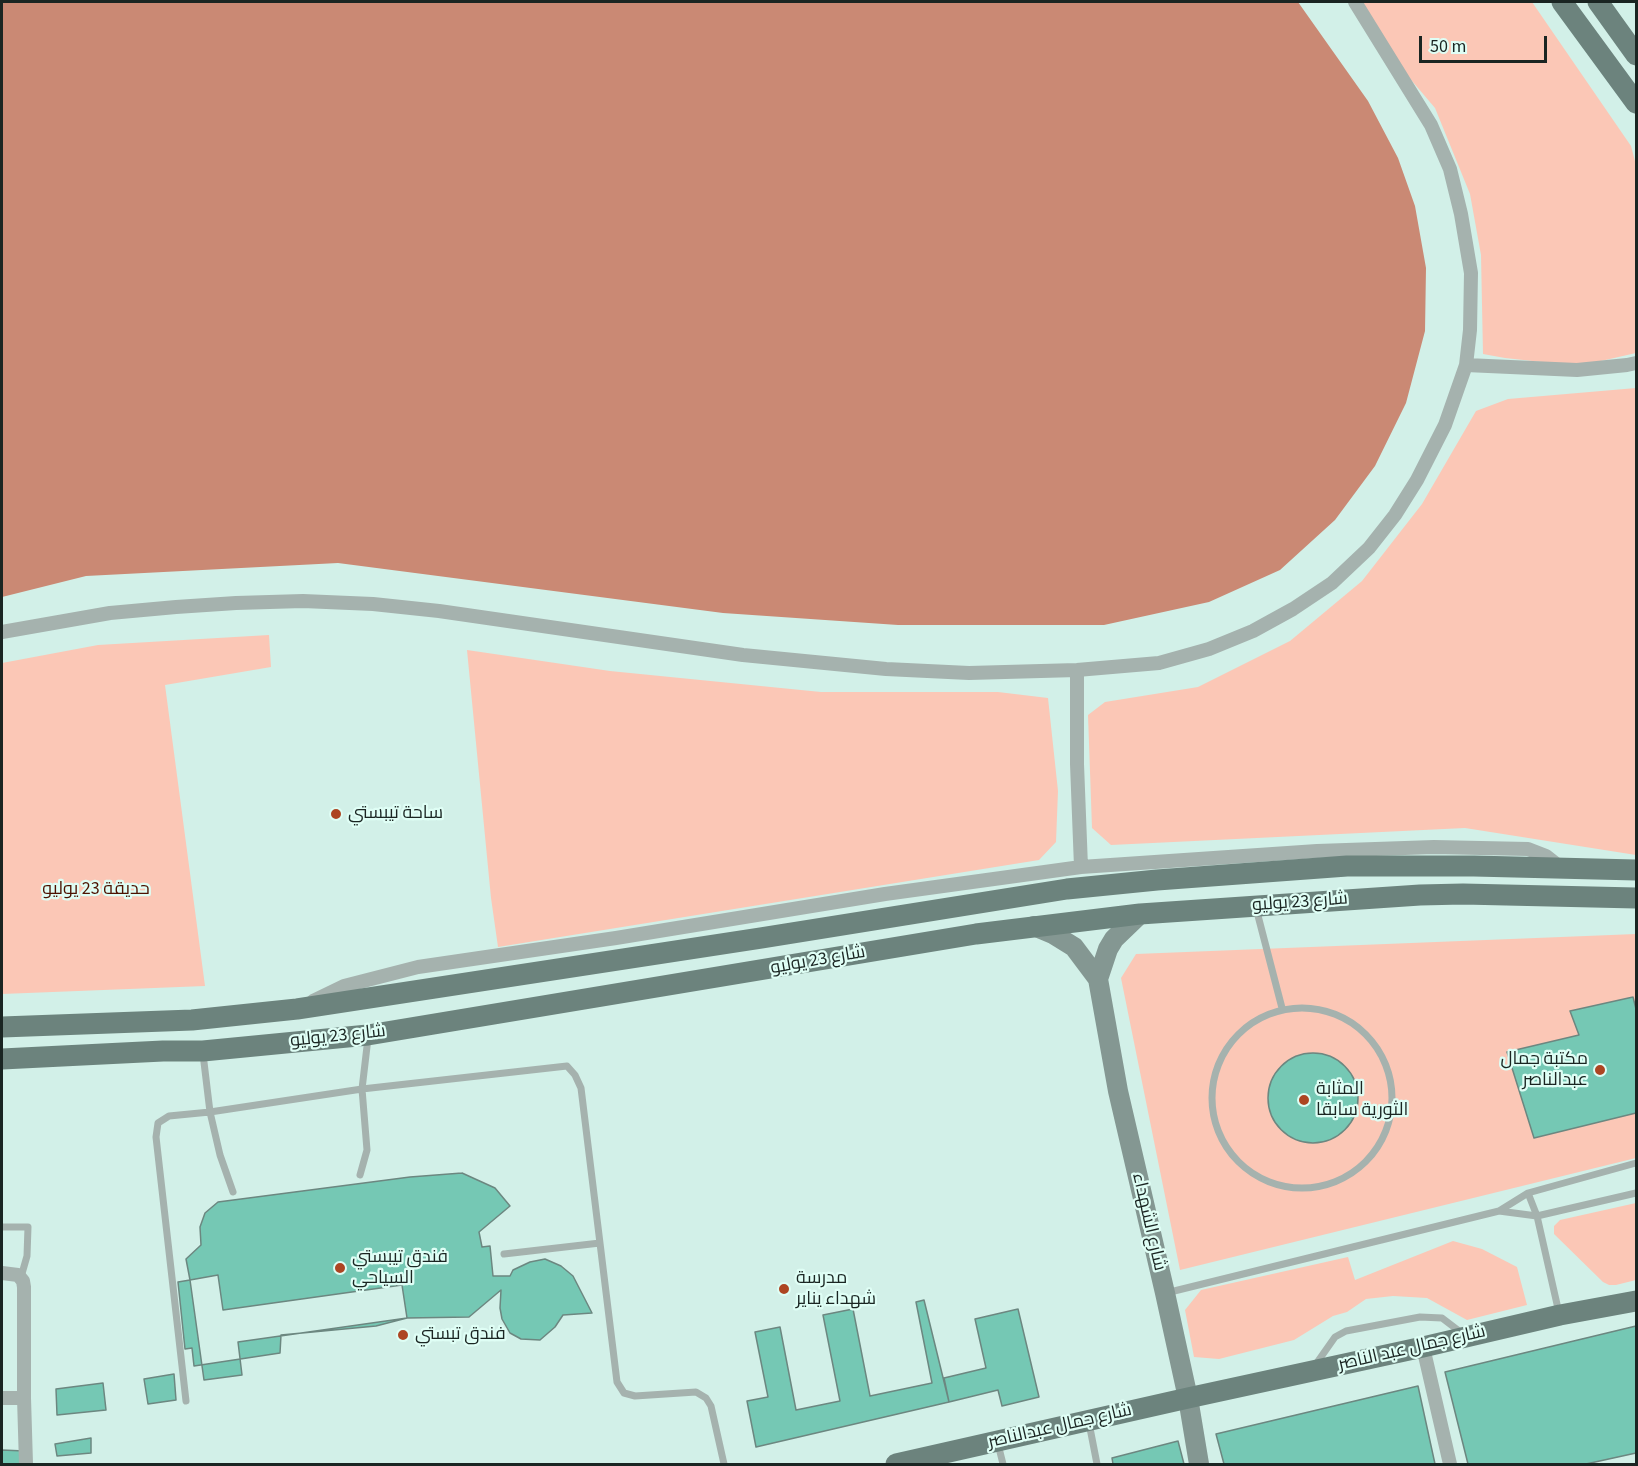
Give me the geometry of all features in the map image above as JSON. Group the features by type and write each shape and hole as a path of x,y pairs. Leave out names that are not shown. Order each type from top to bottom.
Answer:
{"main road":[{"path":"1562,2 1636,103"},
{"path":"1598,2 1636,56"},
{"name":"شارع 23 يوليو","path":"2,1027 201,1019 297,1009 1067,889 1157,880 1335,867 1474,866 1636,870"},
{"name":"شارع 23 يوليو","path":"2,1059 203,1051 368,1035 901,946 1034,926 1140,914 1463,894 1636,898"},
{"path":"201,1019 203,1051"},
{"name":"شارع جمال عبد الناصر","path":"1188,1398 1560,1315 1636,1301"},
{"name":"شارع جمال عبدالناصر","path":"905,1464 1188,1398"}],"street":[{"path":"2,632 110,613 236,603 303,601 373,604 439,611 743,655 874,668 969,673 1077,670 1159,663 1209,649 1253,632 1332,583 1369,548 1395,515 1417,480 1445,425 1466,365 1470,330 1471,273 1461,214 1450,169 1431,125 1355,2"},
{"path":"1466,365 1577,370 1636,363"},
{"path":"1077,670 1077,764 1081,867"},
{"path":"297,1009 344,986 418,967 901,892 1081,867 1317,851 1434,847 1528,849 1546,856 1562,869"},
{"path":"901,892 904,915"},
{"name":"شارع الشهداء","path":"1098,979 1107,949 1140,914"},
{"name":"شارع الشهداء","path":"1034,926 1074,947 1098,979 1118,1091 1188,1398 1199,1464"},
{"path":"2,1273 14,1274 21,1278 24,1287 26,1464"},
{"path":"1423,1347 1450,1464"},
{"path":"2,1398 24,1398"}],"lane":[{"path":"1255,906 1282,1008"},
{"path":"1282,1008 1323,1008 1360,1026 1385,1058 1394,1097 1385,1137 1359,1169 1322,1187 1282,1187 1245,1169 1220,1137 1210,1098 1220,1058 1245,1026 1282,1008"},
{"path":"360,1175 367,1150 362,1089 368,1035"},
{"path":"203,1051 210,1112 220,1155 233,1192"},
{"path":"186,1401 156,1137 158,1123 169,1116 362,1089 567,1066 575,1075 581,1088 616,1382 624,1393 634,1396 696,1392 706,1398 711,1406 724,1464"},
{"path":"1165,1293 1499,1211 1528,1192 1636,1163"},
{"path":"1528,1192 1537,1216 1560,1315"},
{"path":"1499,1211 1537,1216 1636,1193"},
{"path":"2,1227 28,1227 27,1256 21,1278"},
{"path":"504,1254 600,1243"},
{"path":"1312,1371 1335,1337 1346,1332 1420,1317 1442,1318 1467,1337"},
{"path":"1088,1421 1095,1464"},
{"path":"998,1441 1003,1464"}],"green space":[{"path":"1359,2 1532,2 1631,146 1636,165 1636,353 1579,366 1483,354 1481,255 1470,194 1435,108 1401,68"},
{"path":"1636,388 1636,855 1465,828 1111,845 1092,828 1088,715 1105,702 1198,687 1290,641 1362,581 1422,504 1476,411 1508,399"},
{"name":"حديقة 23 يوليو","path":"269,635 271,667 165,685 205,986 2,994 2,663 98,645"},
{"path":"467,650 610,671 821,692 998,692 1048,698 1058,791 1056,842 1039,860 498,947 491,898"},
{"path":"1636,934 1636,1158 1180,1270 1121,978 1136,954"},
{"path":"1636,1203 1636,1280 1616,1285 1603,1282 1554,1234 1554,1226 1560,1220"},
{"path":"1453,1241 1482,1249 1517,1267 1527,1305 1467,1320 1427,1298 1393,1296 1366,1299 1347,1312 1333,1316 1294,1340 1219,1359 1194,1357 1185,1310 1201,1290 1348,1257 1355,1280"}],"shaded area":[{"path":"2,2 1298,2 1368,101 1398,158 1415,206 1426,268 1425,331 1406,403 1375,466 1335,520 1280,570 1209,602 1104,625 898,625 723,613 338,563 86,576 2,597"}],"building":[{"path":"1633,997 1636,1009 1636,1113 1534,1138 1507,1052 1579,1035 1570,1011"},
{"path":"1313,1053 1330,1057 1345,1066 1354,1081 1358,1098 1354,1115 1345,1130 1330,1139 1313,1143 1296,1139 1281,1130 1272,1115 1268,1098 1272,1081 1281,1066 1296,1057"},
{"name":"فندق تيبستي السياحي","path":"462,1173 495,1188 510,1206 479,1232 482,1247 490,1246 493,1276 510,1276 513,1270 530,1262 545,1259 561,1266 573,1276 592,1313 563,1315 555,1327 540,1340 521,1339 510,1333 502,1319 501,1290 469,1317 407,1318 376,1326 281,1335 280,1353 194,1366 192,1348 185,1349 178,1282 190,1280 186,1259 201,1245 200,1227 205,1213 218,1202 410,1177"},
{"path":"218,1275 223,1310 402,1285 407,1318 238,1342 242,1375 204,1380 190,1280"},
{"path":"924,1300 949,1402 756,1447 747,1401 768,1397 755,1332 780,1327 796,1410 840,1401 823,1315 853,1309 870,1396 932,1383 916,1302"},
{"path":"1018,1309 1039,1397 1002,1406 998,1390 949,1402 944,1378 986,1368 975,1319"},
{"path":"1636,1326 1636,1453 1586,1464 1468,1464 1445,1372"},
{"path":"174,1374 176,1400 148,1404 144,1379"},
{"path":"103,1383 106,1410 57,1415 56,1389"},
{"path":"1418,1386 1435,1464 1224,1464 1216,1434"},
{"path":"91,1438 91,1453 57,1456 55,1444"},
{"path":"1178,1441 1184,1464 1113,1464 1112,1458"},
{"path":"2,1450 24,1451 24,1464 2,1464"}],"place":[{"name":"ساحة تيبستي","path":"336,814"},
{"name":"مكتبة جمال عبدالناصر","path":"1600,1070"},
{"name":"المثابة الثورية سابقا","path":"1304,1100"},
{"name":"فندق تيبستي السياحي","path":"340,1268"},
{"name":"مدرسة شهداء يناير","path":"784,1289"},
{"name":"فندق تبستي","path":"403,1335"}]}
